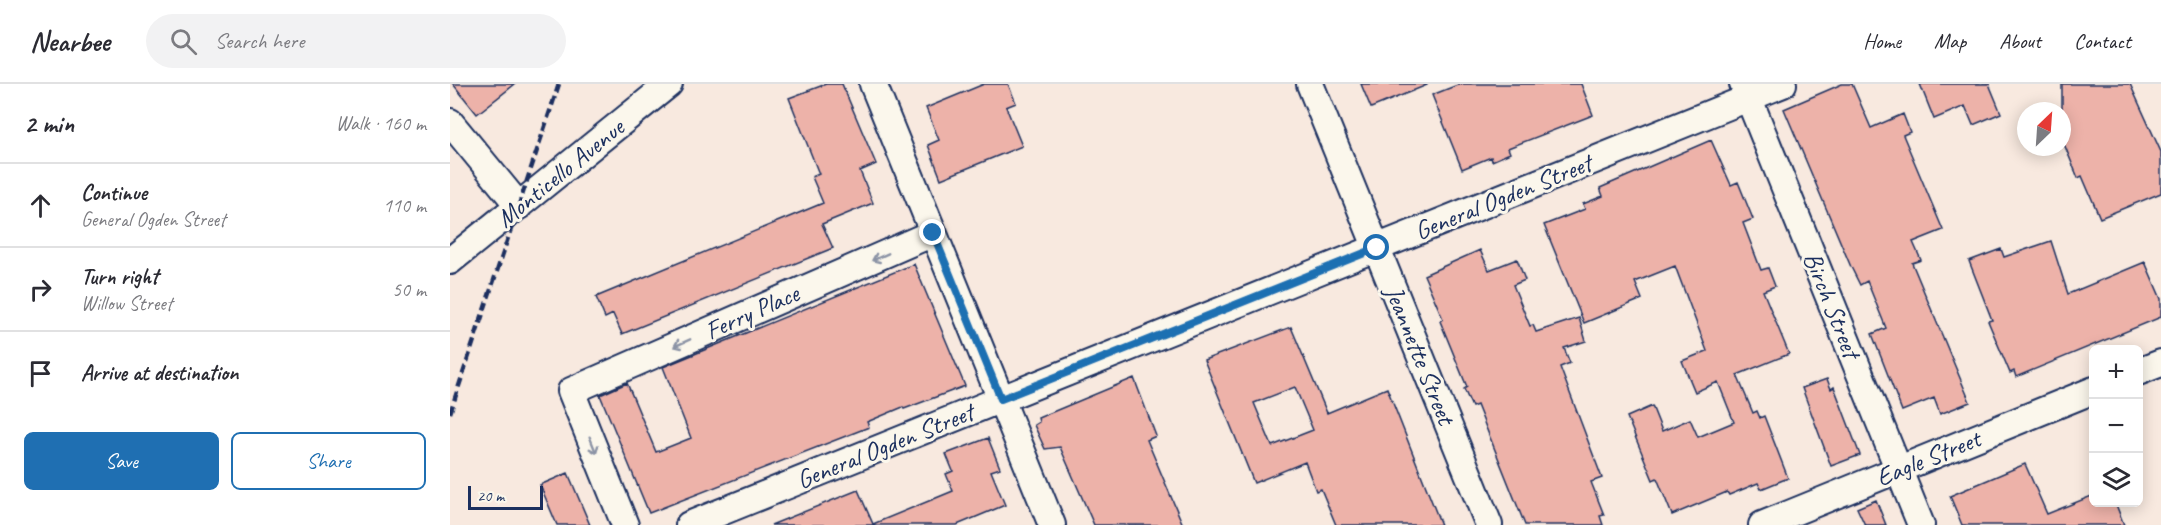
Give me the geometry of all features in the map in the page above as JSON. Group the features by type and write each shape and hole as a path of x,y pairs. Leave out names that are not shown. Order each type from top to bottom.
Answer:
{"street":[{"name":"Monticello Avenue","path":"450,261 669,84"},
{"path":"873,84 1052,525"},
{"name":"Jeannette Street","path":"1310,84 1489,525"},
{"name":"General Ogden Street","path":"688,525 1377,248 1746,91 1784,84"},
{"name":"Birch Street","path":"1746,91 1921,525"},
{"path":"450,122 519,206"},
{"name":"Ferry Place","path":"625,525 571,391 933,233"},
{"path":"2143,370 2161,363"},
{"name":"Eagle Street","path":"1762,525 2089,392"}],"building":[{"path":"453,84 515,84 477,114"},
{"path":"826,84 842,84 876,164 860,171 873,203 822,224 833,248 622,334 613,314 605,318 596,297 823,203 812,177 819,174 789,98"},
{"path":"984,84 1008,84 1016,103 1006,107 1022,146 941,179 928,145 939,140 926,108"},
{"path":"1361,84 1427,84 1427,85 1371,108"},
{"path":"1460,84 1581,84 1593,115 1508,148 1510,153 1492,161 1491,157 1462,169 1432,95"},
{"path":"1842,84 1852,84 1871,128 1903,114 1910,132 1903,135 1943,230 1913,242 1921,260 1912,263 1970,402 1940,414 1934,398 1902,411 1872,334 1886,328 1867,281 1860,285 1851,267 1784,109"},
{"path":"1920,84 1989,84 2001,113 1973,125 1965,106 1934,119"},
{"path":"2062,84 2130,84 2161,152 2161,193 2100,218 2082,176 2078,178 2069,156 2071,156 2071,102 2062,102"},
{"path":"1711,140 1731,185 1738,182 1753,219 1743,223 1761,270 1768,268 1775,286 1763,291 1789,354 1737,375 1753,413 1757,411 1760,418 1764,416 1788,478 1761,489 1758,483 1729,495 1727,492 1672,515 1657,478 1653,480 1627,417 1652,406 1662,431 1690,419 1698,437 1734,422 1718,382 1695,392 1682,361 1707,351 1675,266 1635,282 1642,299 1584,323 1544,225 1585,209 1583,204 1603,196 1600,188"},
{"path":"2051,241 2068,294 2145,262 2161,299 2161,317 2016,377 2014,371 2010,373 1988,321 1992,320 1969,261 2001,249 2004,257"},
{"path":"1480,250 1489,270 1517,259 1525,280 1513,285 1530,326 1533,325 1536,332 1579,318 1586,341 1564,348 1570,363 1560,367 1602,478 1591,482 1604,515 1600,516 1603,525 1525,525 1477,405 1472,407 1464,389 1467,387 1440,321 1443,319 1424,275"},
{"path":"914,264 965,386 904,409 903,407 867,422 869,427 649,513 600,395 627,383 656,452 691,438 663,367"},
{"path":"1291,327 1327,413 1387,388 1441,525 1336,525 1321,489 1316,491 1305,462 1254,483 1204,360","holes":["1295,387 1313,430 1272,446 1254,403"]},
{"path":"1134,378 1156,436 1147,440 1183,525 1094,525 1060,447 1045,449 1034,425 1039,422 1038,418"},
{"path":"1827,379 1831,389 1834,387 1860,455 1831,466 1802,388"},
{"path":"988,438 1000,468 991,471 1005,505 957,525 771,525 858,490 873,524 953,491 946,474 953,471 946,454"},
{"path":"2025,464 2047,514 2089,497 2089,507 2117,507 2124,525 1962,525 1950,496"},
{"path":"568,473 590,525 557,525 540,485"},
{"path":"1876,500 1886,525 1865,525 1857,508"}],"railway":[{"path":"450,413 559,84"}],"route":[{"path":"933,233 1001,399 1377,248"}]}
